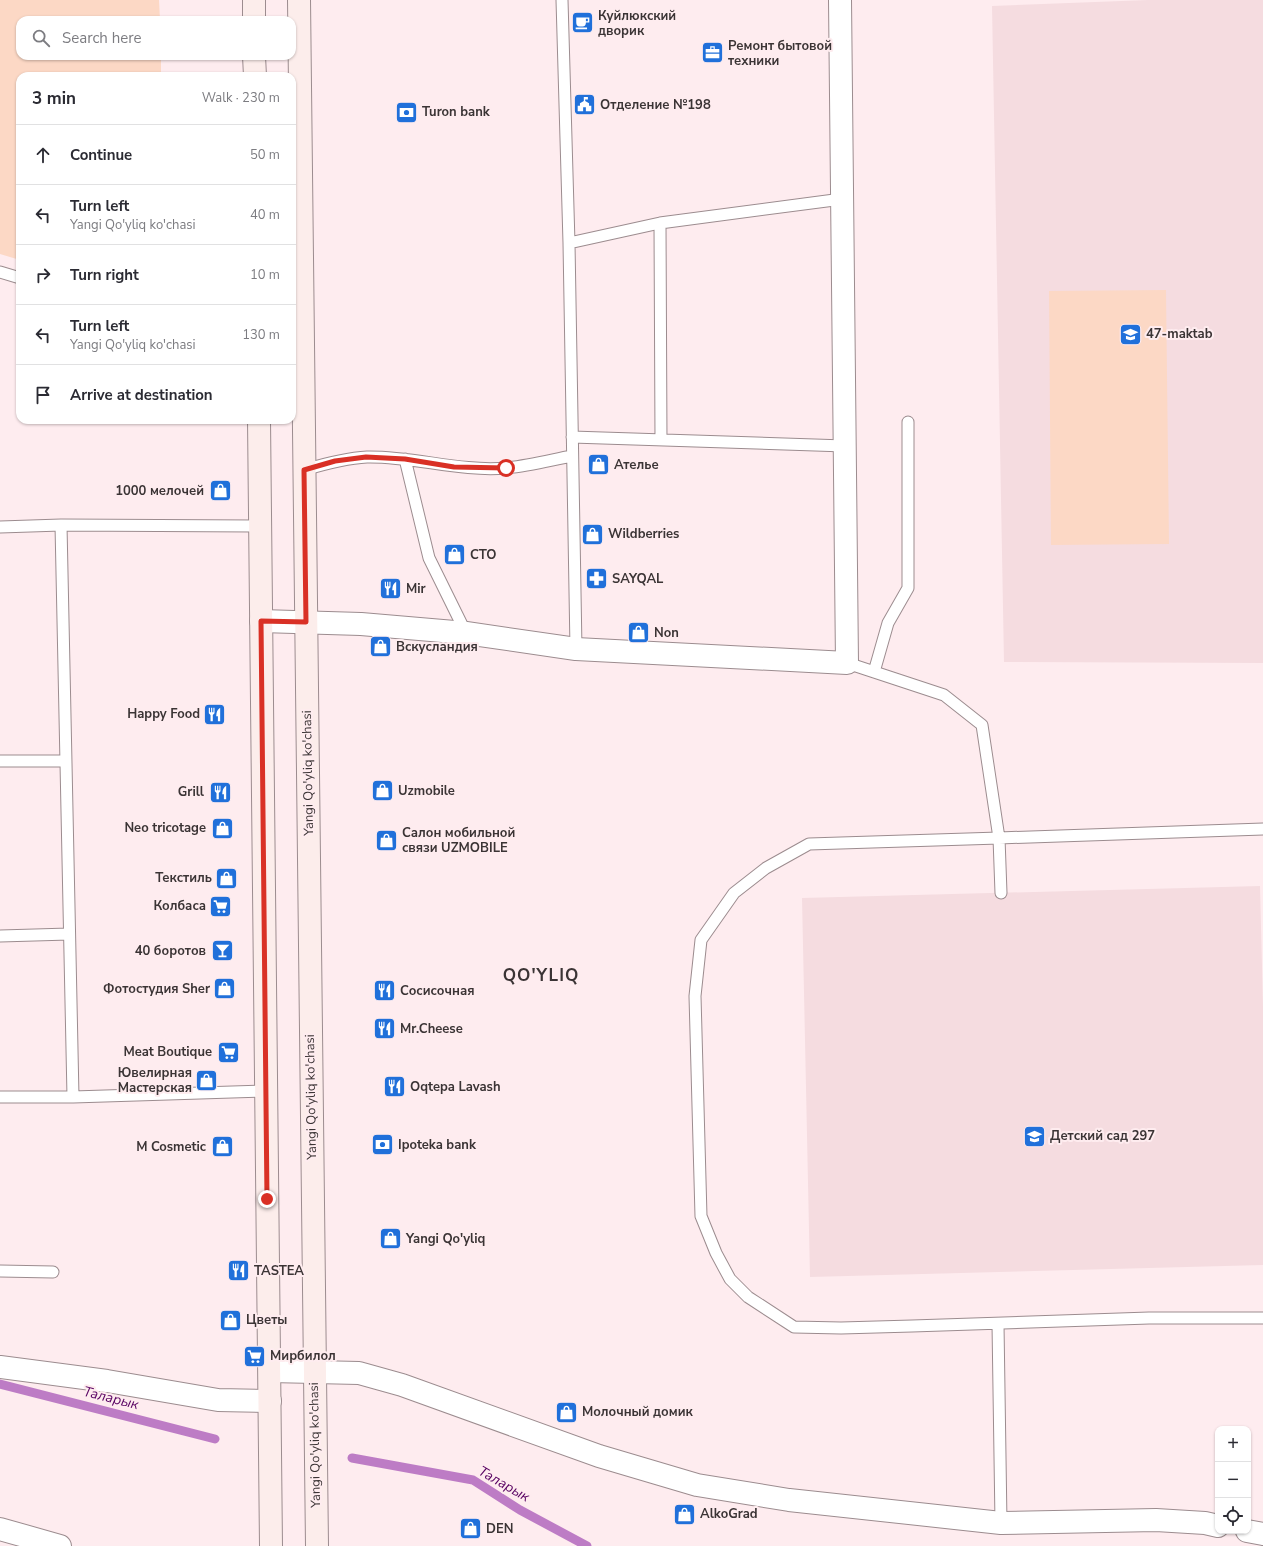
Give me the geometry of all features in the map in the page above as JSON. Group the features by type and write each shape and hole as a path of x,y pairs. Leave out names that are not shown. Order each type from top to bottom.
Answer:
{"main road":[{"path":"254,0 254,16"},
{"name":"Yangi Qo'yliq ko'chasi","path":"299,0 297,342 304,470 316,1546"},
{"path":"254,60 255,72"},
{"path":"259,424 272,1546"}],"street":[{"path":"261,621 362,624 466,633 576,649 847,663 840,0"},
{"path":"0,1367 107,1381 218,1400 270,1401"},
{"path":"270,1371 359,1373 402,1385 599,1456 697,1485 789,1500 1001,1523 1156,1520 1205,1523 1215,1525"},
{"path":"0,1529 60,1546"},
{"path":"1251,1532 1263,1534"}],"lane":[{"path":"562,0 576,649"},
{"path":"568,243 660,223 842,199"},
{"path":"660,223 661,440"},
{"path":"0,272 16,277"},
{"path":"874,672 888,623 908,588 908,422"},
{"path":"572,437 845,446"},
{"path":"304,470 335,461 366,457 405,459 454,467 506,468 572,456"},
{"path":"405,459 429,558 466,633"},
{"path":"0,527 61,525 260,526"},
{"path":"61,525 73,1096"},
{"path":"847,663 944,695 982,725 999,838 1001,893"},
{"path":"0,761 65,761"},
{"path":"1263,829 809,844 766,868 734,893 701,940 695,996 702,1216 716,1253 730,1279 748,1297 794,1327 840,1328 998,1324 1149,1318 1263,1318"},
{"path":"0,936 69,934"},
{"path":"0,1097 266,1091"},
{"path":"0,1271 53,1272"},
{"path":"998,1324 1001,1523"}],"shaded area":[{"path":"0,0 159,0 160,16 16,16 16,60 161,60 161,72 16,72 16,259 0,254"},
{"name":"47-maktab","path":"1148,0 1263,0 1263,663 1004,662 992,6"},
{"path":"1166,290 1169,544 1051,545 1049,291"},
{"name":"Детский сад 297","path":"1260,886 1263,1007 1263,1265 810,1277 802,898"}],"waterway":[{"name":"Таларык","path":"0,1384 215,1439"},
{"name":"Таларык","path":"352,1458 473,1480 520,1510 587,1546"}],"place":[{"name":"Куйлюкский дворик","path":"582,23"},
{"name":"Ремонт бытовой техники","path":"713,53"},
{"name":"Отделение №198","path":"584,105"},
{"name":"Turon bank","path":"406,112"},
{"name":"47-maktab","path":"1131,334"},
{"name":"Ателье","path":"598,465"},
{"name":"1000 мелочей","path":"220,491"},
{"name":"Wildberries","path":"593,534"},
{"name":"CTO","path":"455,555"},
{"name":"SAYQAL","path":"596,579"},
{"name":"Mir","path":"390,589"},
{"name":"Non","path":"639,633"},
{"name":"Вскусландия","path":"380,647"},
{"name":"Happy Food","path":"215,714"},
{"name":"Uzmobile","path":"383,791"},
{"name":"Grill","path":"220,792"},
{"name":"Neo tricotage","path":"222,828"},
{"name":"Салон мобильной связи UZMOBILE","path":"386,840"},
{"name":"Текстиль","path":"227,878"},
{"name":"Колбаса","path":"221,906"},
{"name":"40 боротов","path":"222,951"},
{"name":"Фотостудия Sher","path":"225,989"},
{"name":"Сосисочная","path":"385,991"},
{"name":"Mr.Cheese","path":"385,1029"},
{"name":"Meat Boutique","path":"228,1052"},
{"name":"Ювелирная Мастерская","path":"207,1080"},
{"name":"Oqtepa Lavash","path":"395,1087"},
{"name":"Детский сад 297","path":"1035,1136"},
{"name":"Ipoteka bank","path":"383,1145"},
{"name":"M Cosmetic","path":"222,1147"},
{"name":"Yangi Qo'yliq","path":"391,1239"},
{"name":"TASTEA","path":"238,1271"},
{"name":"Цветы","path":"231,1320"},
{"name":"Мирбилол","path":"255,1356"},
{"name":"Молочный домик","path":"566,1412"},
{"name":"AlkoGrad","path":"684,1514"},
{"name":"DEN","path":"470,1529"}],"district":[{"name":"QO'YLIQ","path":"541,975"}],"route":[{"path":"267,1199 261,621 306,622 304,470 335,461 366,457 405,459 454,467 506,468"}]}
